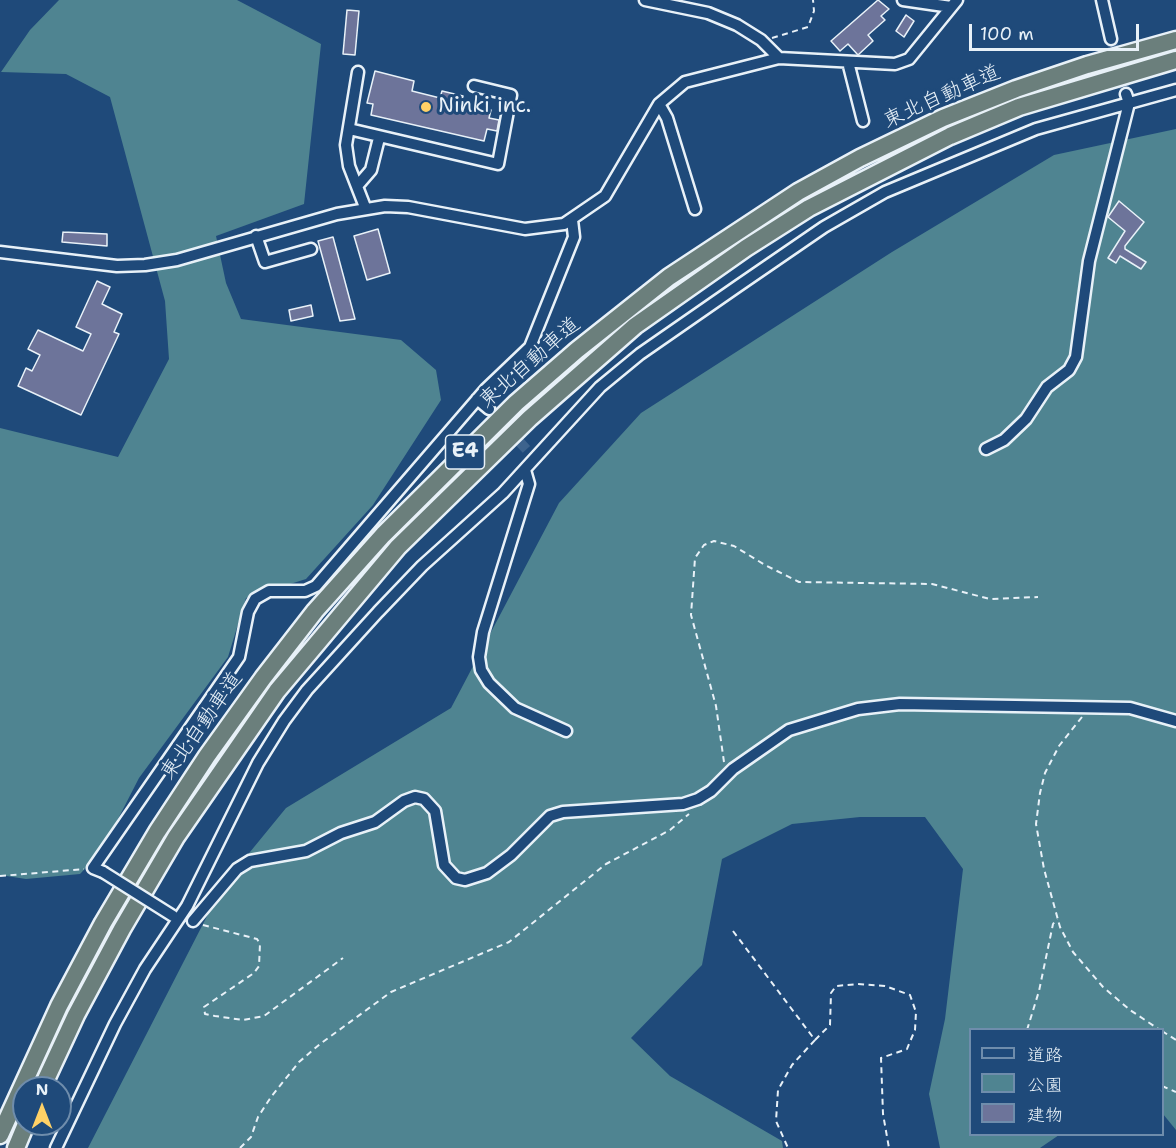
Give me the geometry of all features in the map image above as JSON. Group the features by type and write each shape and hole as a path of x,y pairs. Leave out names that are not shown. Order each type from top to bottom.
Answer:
{"highway":[{"name":"東北自動車道","path":"0,1135 59,1006 103,923 157,832 207,756 315,611 383,535 516,403 577,350 669,277 798,192 912,133 1016,89 1087,65 1176,40"},
{"name":"東北自動車道","path":"48,1076 76,1015 122,929 176,837 271,700 329,626 398,547 530,418 635,326 746,248 809,208 940,141 1019,107 1092,83 1176,60"}],"street":[{"path":"645,0 708,13 737,25 761,40 779,58"},
{"path":"903,0 954,4"},
{"path":"1102,0 1111,39"},
{"path":"0,252 117,266 146,265 177,260 365,207 408,207 525,229 547,228 572,220 605,196 659,104 685,82 779,58 895,63 909,59 954,4"},
{"path":"848,62 863,121"},
{"path":"358,72 346,145 349,166 365,207"},
{"path":"349,129 498,164 511,95 474,86"},
{"path":"56,1148 115,1024 145,969 176,917 258,763 307,690 422,566 525,470 532,455 600,387 640,354 824,227 885,192 1036,129 1128,98 1176,90"},
{"path":"986,449 1004,440 1026,419 1047,387 1069,370 1076,357 1089,261 1128,98"},
{"path":"659,104 667,118 695,209"},
{"path":"358,185 371,170 380,138"},
{"path":"572,220 574,237 530,347 477,399 316,586 305,591 277,590 255,599 248,612 239,657 98,870 176,917 198,923 237,869 250,861 306,851 341,833 375,822 404,801 415,797 424,799 435,811 444,865 456,878 465,880 487,873 511,855 550,816 563,812 683,804 698,799 711,792 725,777 789,730 858,709 900,704 1130,708 1176,721"},
{"path":"256,236 265,262 311,249"},
{"path":"477,399 489,409"},
{"path":"525,470 528,484 483,632 479,657 481,670 489,683 515,708 566,731"}],"path":[{"path":"761,40 808,27 814,11 813,0"},
{"path":"725,777 716,706 691,615 695,558 704,545 714,541 735,546 765,565 799,582 932,584 990,599 1038,597"},
{"path":"1089,708 1054,755 1045,773 1036,810 1038,841 1058,919 1073,952 1103,987 1130,1010 1158,1028"},
{"path":"240,1148 251,1137 258,1117 271,1097 299,1062 320,1044 391,992 509,942 606,864 686,819 698,799"},
{"path":"0,876 98,870"},
{"path":"1027,1028 1039,991 1053,924 1058,919"},
{"path":"198,923 257,939 260,944 259,966 254,973 204,1007 205,1014 215,1017 243,1020 264,1016 344,958"},
{"path":"732,931 815,1040"},
{"path":"788,1148 776,1121 778,1090 792,1065 830,1025 831,993 836,986 858,984 885,986 910,995 916,1012 915,1030 907,1049 883,1055 881,1058 883,1114 889,1148"}],"green space":[{"path":"59,0 237,0 321,44 304,204 216,236 226,283 241,319 401,340 436,370 441,400 373,505 306,579 246,598 228,657 139,778 101,852 80,874 26,879 0,875 0,428 118,457 169,359 165,301 110,97 66,74 1,72 30,30"},
{"path":"1176,129 1176,1130 1164,1115 1164,1028 969,1028 969,1136 1058,1136 1040,1148 940,1148 929,1094 945,1019 963,869 925,817 860,817 792,824 722,859 702,965 631,1038 670,1076 782,1141 783,1148 88,1148 223,885 286,808 451,708 559,503 641,413 892,252 1054,155"}],"building":[{"path":"878,0 889,9 881,16 885,20 868,35 873,41 858,55 848,44 840,51 831,41"},
{"path":"347,10 359,11 355,55 343,54"},
{"path":"906,15 914,21 904,37 896,31"},
{"name":"Ninki inc.","path":"375,71 414,81 412,91 440,98 442,91 463,96 461,103 491,110 489,118 499,120 497,131 487,129 484,141 371,115 373,104 367,103"},
{"path":"1119,201 1144,222 1125,246 1125,249 1146,262 1141,269 1120,256 1116,263 1108,258 1125,231 1108,217"},
{"path":"378,229 390,273 367,280 354,236"},
{"path":"63,232 107,234 107,246 62,242"},
{"path":"333,237 355,319 340,321 318,241"},
{"path":"97,281 110,287 102,304 122,314 114,332 119,334 81,415 18,386 26,368 32,371 40,355 28,349 38,330 83,351 91,334 76,327"},
{"path":"311,305 313,316 291,321 289,310"}],"tunnel":[{"path":"1111,39 1126,94"},
{"path":"489,409 528,451"}],"place":[{"name":"Ninki inc.","path":"426,107"}]}
